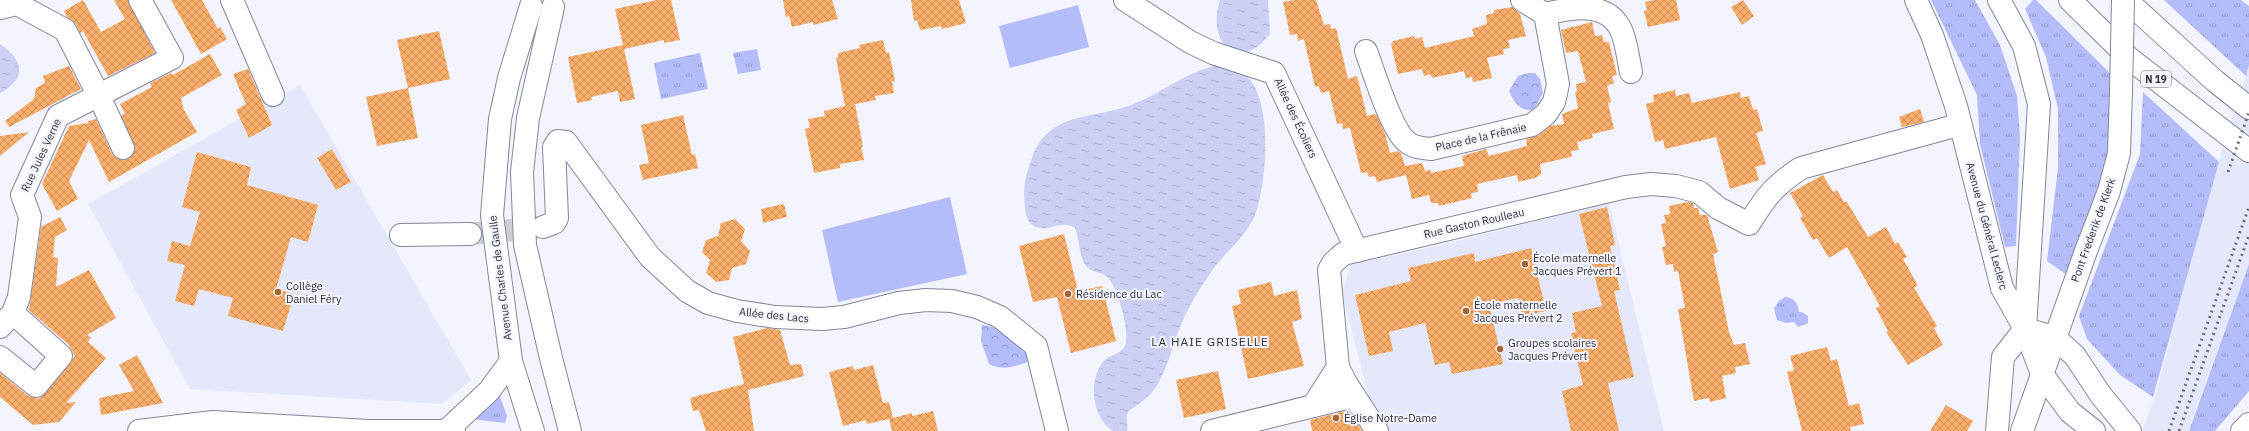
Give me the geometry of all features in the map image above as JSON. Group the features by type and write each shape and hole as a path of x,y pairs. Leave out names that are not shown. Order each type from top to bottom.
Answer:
{"main road":[{"name":"Rue Jules Verne","path":"6,320 20,298 29,233 30,217 22,195 58,116 172,58 140,0"},
{"path":"232,0 273,95"},
{"name":"Allée des Écoliers","path":"1125,0 1190,42 1213,53 1274,73 1357,250"},
{"path":"1522,0 1545,14 1575,7 1593,8 1609,15 1621,30 1631,72"},
{"name":"Avenue du Général Leclerc","path":"1916,0 1932,35 1956,106 2002,288 2025,329 2042,374 2070,412 2094,431"},
{"path":"1997,431 2003,356 2025,329 2039,104 2024,46 1999,0"},
{"name":"N 19","path":"2070,0 2130,59 2249,151"},
{"path":"2125,0 2215,81 2249,108"},
{"name":"Pont Frederik de Klerk","path":"2022,431 2054,337 2109,191 2119,153 2125,0"},
{"path":"526,3 560,4 528,118 522,172 525,245 551,358 570,431"},
{"name":"Avenue Charles de Gaulle","path":"526,3 500,119 492,215 511,361 532,431"},
{"path":"12,4 65,30 99,96 123,148"},
{"name":"Place de la Frênaie","path":"1366,51 1396,129 1407,142 1418,148 1431,148 1532,125 1546,114 1554,102 1558,84 1545,14"},
{"name":"Rue Gaston Roulleau","path":"1377,431 1354,396 1338,367 1329,270 1333,263 1343,254 1626,186 1651,184 1676,186 1699,192 1718,208 1749,224 1766,196 1784,180 1801,168 1951,127"},
{"name":"Allée des Lacs","path":"543,227 554,223 557,218 554,146 558,141 566,142 650,257 687,291 708,303 736,311 775,317 822,319 844,317 899,303 926,300 952,301 977,307 1000,317 1036,346 1057,431"},
{"path":"401,235 470,234"},
{"path":"0,357 36,386 61,356 6,320"},
{"path":"2025,329 2054,337 2076,356 2100,394 2130,431"},
{"path":"446,431 489,391 511,361"},
{"path":"1313,406 1338,367"},
{"path":"1212,431 1354,396"},
{"path":"139,431 213,422 368,431 454,431"},
{"path":"2242,431 2249,424"}],"shaded area":[{"path":"2249,65 2249,264 2188,431 2142,431 2156,394 2205,205"},
{"name":"Collège Daniel Féry","path":"300,85 471,380 442,404 190,389 88,204"},
{"name":"Groupes scolaires Jacques Prévert","path":"1609,203 1664,431 1389,431 1371,406 1342,293 1351,264 1437,246"}],"green space":[{"path":"1931,0 1975,0 2000,45 2017,96 2020,136 2016,246 2005,247 1980,144 1977,95"},
{"path":"2033,0 2036,0 2116,79 2113,144 2071,278 2047,261 2058,168 2058,109 2046,57 2025,9"},
{"path":"2164,0 2241,0 2249,6 2249,65 2246,76"},
{"path":"1078,5 1089,47 1010,68 999,26"},
{"path":"757,49 761,70 738,74 733,53"},
{"path":"700,53 708,89 661,99 654,63"},
{"path":"1528,73 1535,73 1540,79 1543,93 1534,110 1525,110 1518,106 1509,91 1518,76"},
{"path":"2143,92 2219,162 2153,397 2120,375 2087,339 2079,316 2140,154"},
{"path":"950,197 967,274 838,302 822,230"},
{"path":"2249,264 2249,391 2215,431 2189,431"},
{"path":"1785,297 1793,300 1798,306 1799,312 1802,312 1808,316 1808,323 1798,327 1794,322 1786,323 1777,320 1774,308 1779,301"},
{"path":"982,325 995,328 1006,333 1015,341 1023,352 1031,349 1033,360 1017,366 1006,368 989,364 981,341"},
{"path":"499,394 507,416 505,423 470,419"}],"water":[{"path":"1220,0 1268,0 1270,34 1258,46 1247,52 1236,52 1228,48 1221,40 1217,29 1217,15"},
{"path":"0,44 14,56 19,69 15,81 0,93"},
{"path":"1218,65 1231,67 1238,70 1250,80 1258,95 1263,115 1265,160 1263,182 1255,215 1246,231 1215,267 1190,305 1181,325 1166,368 1157,385 1145,399 1128,413 1127,431 1113,431 1100,417 1094,399 1094,389 1098,370 1103,362 1122,350 1126,343 1126,328 1119,298 1111,282 1105,275 1091,270 1083,262 1075,228 1070,225 1059,225 1048,228 1037,228 1029,222 1025,210 1024,193 1028,171 1032,158 1040,142 1050,131 1062,124 1076,118 1121,108 1136,103 1196,72"}],"building":[{"path":"83,0 101,32 125,19 114,0 128,0 155,53 108,76 83,31 80,33 76,24 67,17 64,11"},
{"path":"171,0 202,0 218,29 220,27 227,39 201,54"},
{"path":"657,0 671,0 680,40 664,43 664,40 624,49 635,99 620,102 618,91 591,97 592,100 577,103 568,57 623,45 615,9"},
{"path":"783,0 832,0 838,19 813,25 813,22 792,27 789,16 786,17"},
{"path":"911,0 959,0 966,23 942,29 941,26 920,30 917,20 914,21"},
{"path":"1294,0 1316,0 1324,25 1330,24 1331,29 1336,28 1348,79 1357,76 1367,116 1376,114 1385,134 1390,153 1398,151 1401,153 1405,166 1422,163 1425,171 1431,170 1431,173 1464,166 1462,156 1486,149 1489,156 1527,146 1526,139 1539,135 1550,126 1564,124 1562,114 1578,108 1575,92 1577,91 1576,84 1586,82 1578,51 1566,53 1561,30 1592,22 1595,36 1602,35 1604,42 1609,42 1617,75 1612,76 1614,83 1607,86 1611,102 1608,103 1614,129 1592,134 1593,138 1577,142 1579,150 1571,151 1572,156 1570,157 1540,164 1541,174 1535,178 1518,182 1517,175 1477,184 1478,192 1471,193 1472,198 1439,206 1438,203 1431,203 1429,195 1412,199 1406,175 1377,182 1375,176 1369,177 1367,172 1361,173 1350,128 1343,129 1342,123 1337,124 1329,91 1321,93 1319,86 1315,87 1304,39 1298,41 1297,34 1290,35 1283,2"},
{"path":"1654,0 1676,0 1680,20 1648,27 1644,11 1647,10 1645,2"},
{"path":"1743,0 1754,16 1742,25 1731,7"},
{"path":"1512,7 1520,14 1526,36 1508,40 1510,48 1503,49 1504,54 1487,58 1492,78 1473,82 1472,77 1466,78 1464,71 1432,78 1430,74 1424,76 1422,69 1398,74 1391,44 1393,41 1414,36 1415,39 1422,37 1425,48 1474,36 1472,29 1487,24 1486,15 1494,13 1494,10"},
{"path":"439,31 450,79 408,88 397,40"},
{"path":"883,40 886,53 889,52 895,81 892,82 894,93 875,96 876,100 855,104 864,160 840,164 840,168 814,173 805,129 810,128 808,119 825,116 824,111 845,106 836,58 838,58 838,53 860,48 859,45"},
{"path":"210,54 222,75 181,98 184,110 197,132 109,182 89,140 69,181 78,199 57,211 42,184 69,126 88,123 88,121 96,119 112,154 121,160 129,159 133,155 135,149 121,115 125,114 120,104 152,87 150,83 171,73 173,75"},
{"path":"69,66 81,89 9,127 5,121 34,99 36,88 45,83 43,76"},
{"path":"248,69 272,125 249,138 236,110 246,104 233,74"},
{"path":"408,88 418,138 377,146 366,97"},
{"path":"1675,90 1676,96 1689,93 1692,103 1740,92 1741,98 1749,96 1752,107 1754,110 1757,109 1763,131 1756,133 1766,164 1755,167 1759,180 1730,189 1716,137 1665,149 1663,140 1655,142 1646,104 1654,102 1653,95"},
{"path":"1920,109 1924,122 1902,127 1899,117"},
{"path":"683,115 692,155 695,154 698,168 643,180 639,165 649,163 641,125"},
{"path":"29,132 0,156 0,136"},
{"path":"332,149 351,182 336,190 317,158"},
{"path":"197,152 251,167 247,185 318,205 308,242 291,237 276,289 294,294 283,331 228,316 233,298 199,289 194,306 175,301 185,265 167,261 172,241 190,246 200,212 182,207"},
{"path":"1823,175 1833,192 1837,190 1844,202 1847,202 1868,237 1886,227 1895,244 1898,242 1907,257 1903,259 1916,282 1917,286 1914,288 1937,326 1934,328 1943,345 1908,365 1886,332 1888,331 1876,308 1880,306 1847,247 1829,258 1817,238 1813,240 1800,218 1803,216 1790,193"},
{"path":"1688,202 1693,203 1694,208 1698,208 1700,215 1707,215 1718,252 1713,254 1729,332 1734,345 1745,343 1750,364 1735,367 1736,373 1722,376 1726,398 1710,402 1709,398 1694,401 1678,309 1685,308 1678,271 1674,272 1673,264 1666,265 1662,247 1666,246 1661,224 1666,223 1664,215 1670,214 1669,206"},
{"path":"784,204 787,217 763,223 761,209"},
{"path":"1607,207 1615,245 1610,246 1620,290 1614,291 1634,377 1608,383 1619,431 1571,431 1562,391 1583,385 1571,333 1576,332 1572,313 1602,306 1579,214"},
{"path":"60,217 67,230 55,237 53,257 58,258 56,287 89,270 116,318 87,335 91,338 88,342 106,358 66,403 76,402 59,422 33,425 0,397 0,373 28,396 39,399 75,356 69,345 29,310 41,227"},
{"path":"735,219 745,229 741,241 750,251 746,264 732,268 729,280 716,282 706,273 710,260 702,252 706,240 718,236 721,223"},
{"name":"Résidence du Lac","path":"1064,234 1078,291 1102,286 1116,341 1071,353 1057,297 1033,302 1019,246"},
{"path":"1531,248 1546,311 1522,316 1518,298 1489,304 1503,364 1452,374 1449,362 1435,365 1425,323 1389,332 1393,351 1369,356 1355,295 1411,281 1408,268 1474,253 1475,262"},
{"path":"1271,282 1274,296 1297,290 1302,319 1292,322 1304,366 1248,379 1232,306 1241,304 1238,290"},
{"path":"767,328 780,330 790,365 801,364 804,376 748,390 754,431 706,431 699,410 693,411 690,398 744,384 733,337"},
{"path":"1827,347 1831,361 1837,359 1849,406 1859,403 1864,424 1850,427 1851,431 1802,431 1787,372 1794,370 1790,356"},
{"path":"137,355 163,403 101,415 99,398 134,391 119,365"},
{"path":"873,365 883,403 889,402 893,418 912,413 912,416 933,411 938,431 892,431 889,419 867,424 866,420 843,426 829,372 853,366 854,370"},
{"path":"1218,371 1226,409 1184,418 1176,380"},
{"path":"1946,405 1973,421 1967,431 1930,431"},
{"name":"Église Notre-Dame","path":"1349,410 1362,431 1312,431 1310,420"}],"tunnel":[{"path":"470,234 543,227"}],"railway":[{"path":"2228,172 2249,112"},
{"path":"2169,431 2249,207"},
{"path":"2179,431 2249,235"}],"place":[{"name":"École maternelle Jacques Prévert 1","path":"1525,264"},
{"name":"Collège Daniel Féry","path":"278,292"},
{"name":"Résidence du Lac","path":"1068,294"},
{"name":"École maternelle Jacques Prévert 2","path":"1466,311"},
{"name":"Groupes scolaires Jacques Prévert","path":"1500,349"},
{"name":"Église Notre-Dame","path":"1336,418"}],"district":[{"name":"LA HAIE GRISELLE","path":"1210,341"}]}
